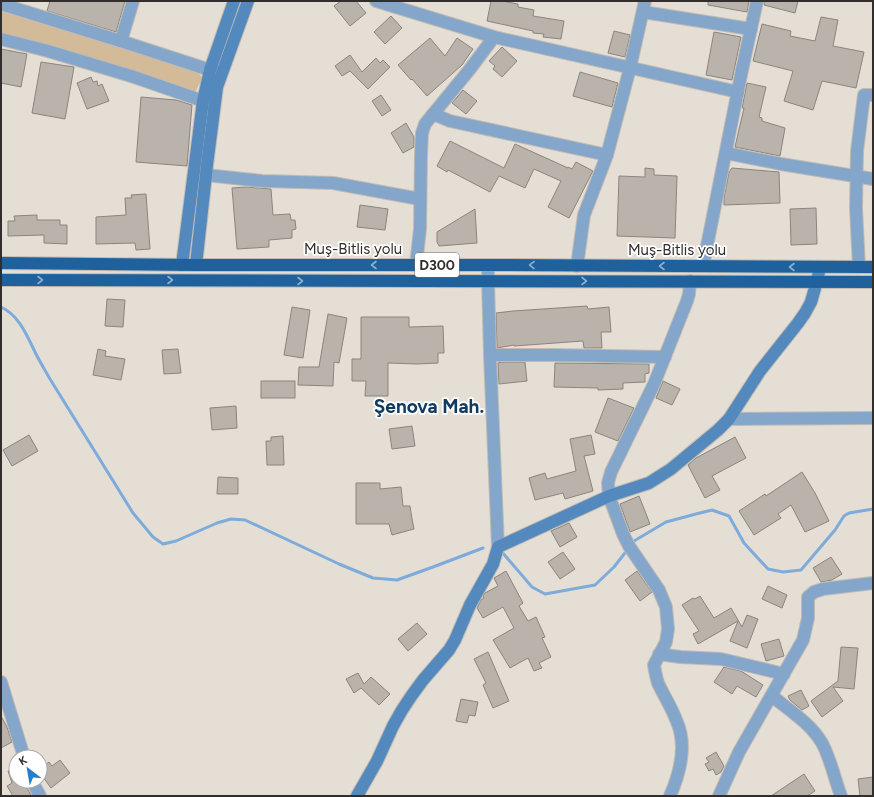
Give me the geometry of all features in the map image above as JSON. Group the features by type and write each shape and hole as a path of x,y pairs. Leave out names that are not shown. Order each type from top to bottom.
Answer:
{"highway":[{"name":"Muş-Bitlis yolu","path":"1,263 873,267"},
{"path":"353,265 354,281"},
{"path":"393,265 394,281"},
{"name":"Muş-Bitlis yolu","path":"1,280 873,282"}],"street":[{"path":"121,41 133,1"},
{"path":"196,265 217,87 216,72 234,1"},
{"path":"182,265 202,101 248,1"},
{"path":"376,1 390,3 494,37 738,92"},
{"path":"703,266 757,1"},
{"path":"1,4 216,72"},
{"path":"577,266 584,215 607,155 630,68 644,7 751,30"},
{"path":"416,265 420,229 420,155 422,133 425,124 494,37"},
{"path":"1,39 48,51 131,76 214,105"},
{"path":"859,267 856,208 857,151 864,95 873,95"},
{"path":"433,114 450,122 607,155"},
{"path":"726,153 781,164 873,179"},
{"path":"206,175 262,181 333,184 420,199"},
{"path":"357,796 378,761 393,726 402,710 423,680 449,650 455,640 470,605 493,564 498,547 488,265"},
{"path":"498,547 609,496 649,482 681,462 718,430 729,419 760,371 806,313 811,302 820,267"},
{"path":"670,796 680,766 682,748 681,736 677,722 658,682 654,665 666,642 668,629 666,607 659,590 629,546 623,534 609,496 608,483 611,472 654,384 665,357 687,301 690,281"},
{"path":"490,355 665,357"},
{"path":"729,419 873,418"},
{"path":"719,796 739,752 803,640 808,618 808,597 814,592 823,589 873,583"},
{"path":"659,654 680,657 721,659 784,674"},
{"path":"1,682 22,749"},
{"path":"772,696 805,722 818,736 825,749 840,796"}],"shaded area":[{"path":"1,11 198,72 202,78 195,93 45,44 1,33"}],"building":[{"path":"50,1 125,1 116,32 47,11"},
{"path":"341,1 356,1 366,13 350,26 334,6"},
{"path":"491,1 502,1 518,4 518,7 534,10 533,16 564,21 561,39 543,37 544,34 533,33 533,31 487,21"},
{"path":"708,1 749,1 747,12 708,5"},
{"path":"764,1 798,1 795,13 764,5"},
{"path":"391,16 402,28 385,44 374,32"},
{"path":"821,17 838,20 833,46 864,52 856,88 822,81 813,110 784,101 793,71 753,61 762,24 791,31 790,36 815,41"},
{"path":"614,31 630,35 625,57 608,53"},
{"path":"714,32 741,37 732,80 706,75"},
{"path":"430,38 445,56 457,38 473,49 462,65 427,96 398,65"},
{"path":"502,47 517,61 502,77 493,69 495,66 489,61"},
{"path":"1,49 27,54 21,87 1,83"},
{"path":"350,55 362,72 376,58 380,63 383,60 390,67 368,89 350,71 342,76 335,66"},
{"path":"41,62 74,67 65,119 32,113"},
{"path":"580,72 618,83 612,107 573,96"},
{"path":"91,77 93,82 97,81 98,86 102,84 109,101 87,109 77,83"},
{"path":"747,83 766,87 759,117 762,118 762,121 785,128 780,156 735,147 744,108 742,108"},
{"path":"463,90 477,101 466,114 452,103"},
{"path":"381,95 391,110 382,116 372,101"},
{"path":"141,97 176,100 192,105 187,166 136,162"},
{"path":"406,123 414,137 414,147 403,153 391,133"},
{"path":"450,141 504,168 515,144 568,168 572,169 576,162 593,171 569,218 548,207 561,181 534,169 525,188 499,176 490,192 448,170 447,172 437,166"},
{"path":"645,168 654,169 654,175 677,176 675,238 617,236 619,176 645,177"},
{"path":"732,168 779,172 780,203 724,205 729,172"},
{"path":"246,187 271,189 273,215 290,214 291,220 295,220 296,229 292,230 292,238 269,240 269,247 237,249 232,188"},
{"path":"146,194 150,249 136,250 135,243 96,244 96,217 126,215 125,198 132,198 131,195"},
{"path":"360,205 388,209 385,230 357,227"},
{"path":"816,208 817,244 791,245 790,209"},
{"path":"475,209 477,243 439,246 437,242 437,232"},
{"path":"37,215 37,220 60,220 60,225 67,225 67,244 44,243 44,235 8,236 8,221 15,221 14,216"},
{"path":"107,299 125,300 123,327 105,326"},
{"path":"587,306 588,309 609,307 611,332 601,332 602,348 584,348 583,341 514,345 497,348 496,313"},
{"path":"292,307 310,310 303,358 284,355"},
{"path":"328,314 347,318 339,363 334,362 333,386 298,385 299,367 319,367"},
{"path":"361,317 409,317 409,327 443,326 444,353 438,353 438,363 388,363 388,396 365,396 366,381 352,381 352,359 361,359"},
{"path":"98,349 106,351 105,356 125,359 121,380 93,375"},
{"path":"178,349 181,373 164,374 162,350"},
{"path":"525,362 527,381 499,384 498,363"},
{"path":"555,363 649,364 649,373 645,374 645,382 623,383 623,389 598,390 598,388 554,387"},
{"path":"261,381 295,381 295,398 261,398"},
{"path":"663,381 680,389 672,405 656,398"},
{"path":"608,398 634,408 618,441 595,432"},
{"path":"236,406 237,428 212,430 210,408"},
{"path":"412,426 415,446 392,449 389,429"},
{"path":"29,435 38,451 12,466 3,450"},
{"path":"591,435 595,454 584,456 593,491 565,499 563,493 535,500 529,478 545,473 547,479 576,471 570,439"},
{"path":"283,436 284,465 267,465 266,441 271,441 271,437"},
{"path":"735,437 746,458 712,476 720,490 705,498 688,465 696,458"},
{"path":"802,472 815,493 829,521 805,532 791,505 778,514 781,518 754,535 739,511 765,494 766,496"},
{"path":"218,477 238,478 238,494 217,494"},
{"path":"356,483 380,483 380,489 401,487 403,506 410,506 414,529 392,535 389,524 356,524"},
{"path":"639,496 650,524 630,532 620,504"},
{"path":"569,523 577,537 560,547 551,531"},
{"path":"563,552 575,569 560,579 548,562"},
{"path":"831,557 842,574 832,580 821,582 813,568"},
{"path":"506,571 523,603 519,606 528,621 536,617 545,637 542,638 551,657 539,663 542,668 534,671 528,658 510,668 493,640 514,628 503,607 483,618 477,608 481,600 484,598 483,596 485,593 498,586 494,578"},
{"path":"637,571 652,592 640,601 625,580"},
{"path":"768,586 787,595 782,608 762,599"},
{"path":"700,596 714,618 731,608 742,627 747,615 758,619 747,648 730,641 738,621 698,644 693,634 699,631 682,605 693,598 695,599"},
{"path":"417,623 427,634 408,651 398,639"},
{"path":"779,639 784,656 766,661 761,644"},
{"path":"841,647 858,648 854,689 833,687 843,701 822,717 811,701 838,681"},
{"path":"488,652 509,701 493,708 483,685 486,683 474,659"},
{"path":"724,667 741,671 763,685 756,697 737,686 732,694 714,682"},
{"path":"358,673 364,684 371,677 390,694 379,705 361,688 354,693 346,679"},
{"path":"801,690 809,706 802,710 790,700 788,696"},
{"path":"461,699 478,702 475,716 469,715 467,723 456,721"},
{"path":"1,716 7,727 12,742 1,748"},
{"path":"716,752 724,766 721,772 716,775 713,769 709,771 705,764 709,762 706,758"},
{"path":"60,760 70,773 51,788 48,784 48,763 49,762 52,766"},
{"path":"804,774 815,791 807,796 771,796"},
{"path":"873,777 873,796 860,796 858,779"},
{"path":"9,789 27,789 31,795 29,796 13,796"}],"waterway":[{"path":"1,307 8,311 22,327 50,379 133,513 153,537 163,544 176,541 217,523 231,519 245,520 339,564 373,578 397,580 483,548"},
{"path":"632,545 634,541 666,522 712,510 729,516 744,543 768,569 783,572 801,570 835,530 844,516 849,513 873,509"},
{"path":"502,552 532,587 545,594 595,585 614,567 628,549"}],"district":[{"name":"Şenova Mah.","path":"429,406"}]}
